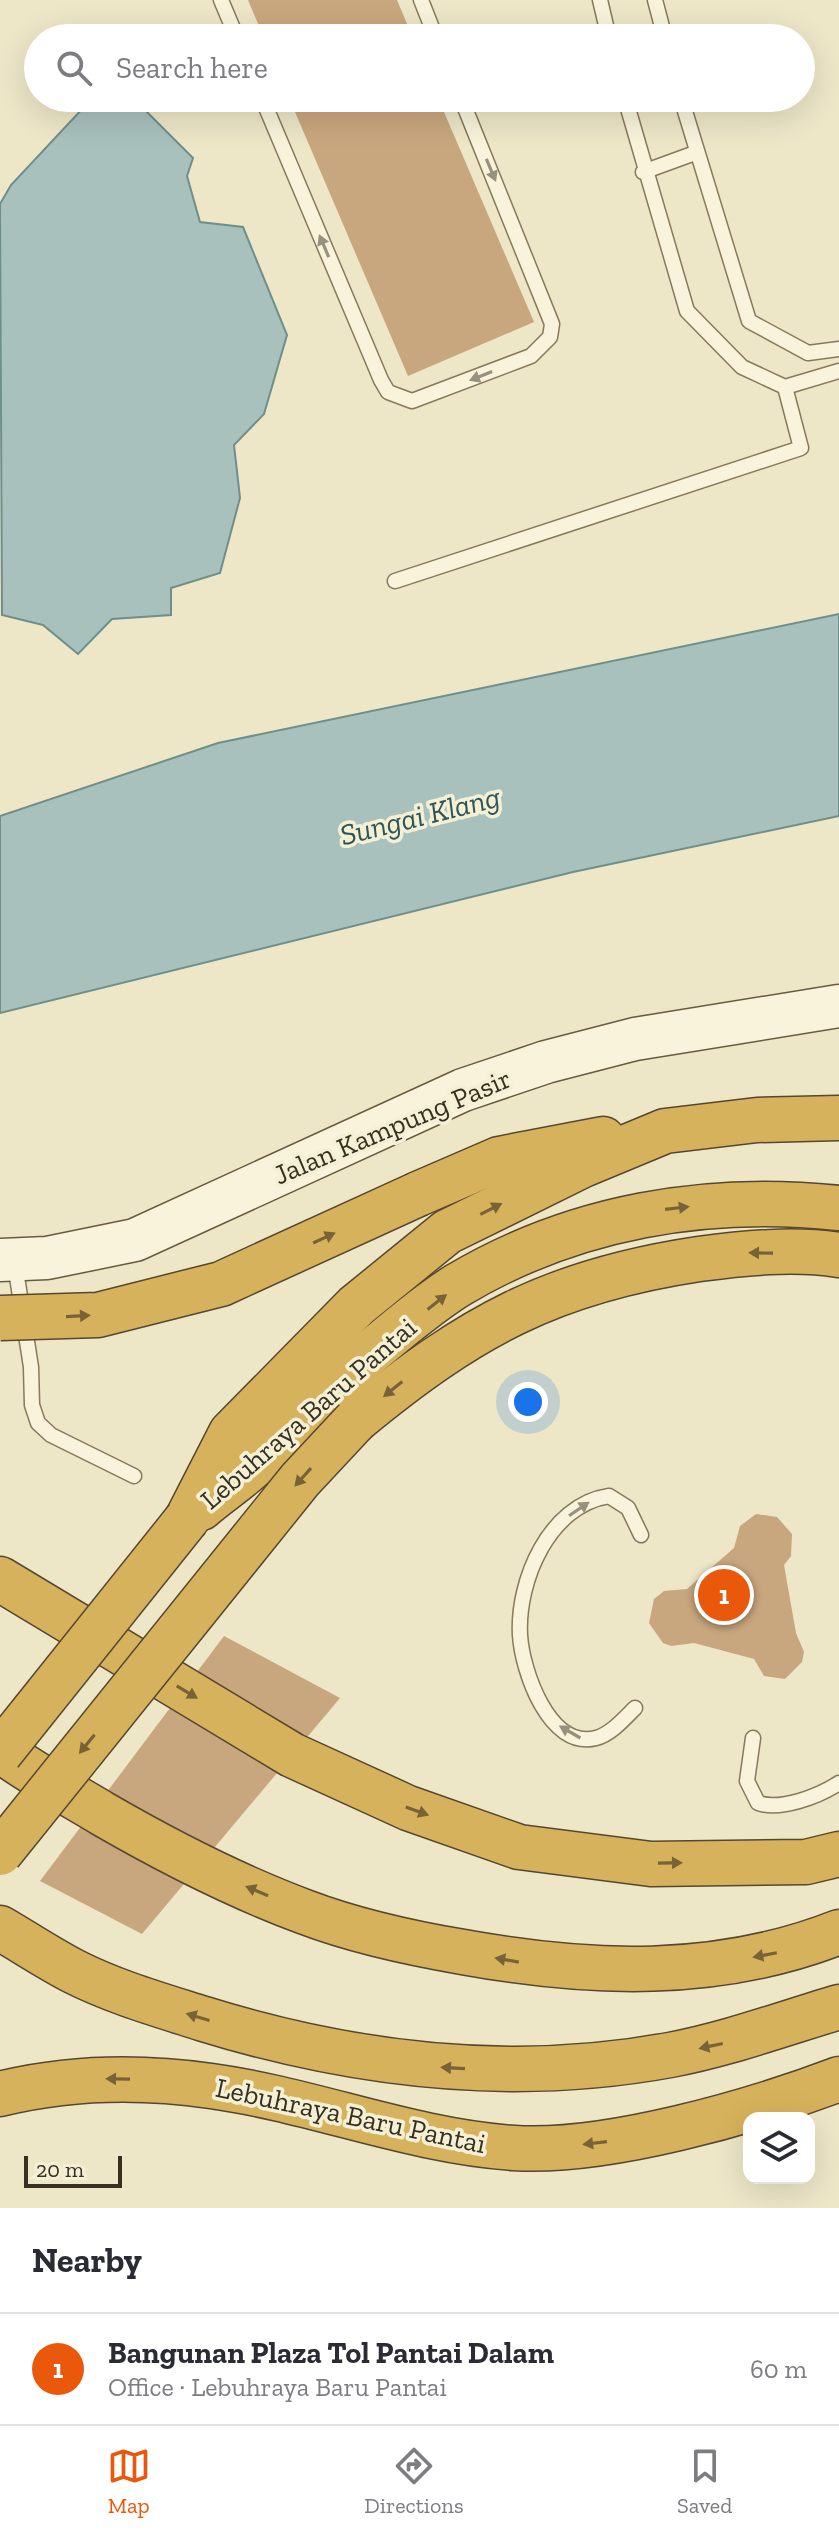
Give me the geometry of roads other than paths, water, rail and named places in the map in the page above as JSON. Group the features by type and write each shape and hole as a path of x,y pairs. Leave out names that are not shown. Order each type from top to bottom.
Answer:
{"highway":[{"name":"Lebuhraya Baru Pantai","path":"0,1853 300,1480 356,1306 447,1232 583,1165 665,1131 757,1120 839,1118"},
{"path":"0,1318 98,1315 221,1284 499,1159 560,1145 665,1131"},
{"name":"Lebuhraya Baru Pantai","path":"839,1208 792,1203 724,1202 657,1211 593,1227 527,1250 457,1286 330,1389 261,1459 187,1519 0,1751 148,1840 220,1876 306,1913 403,1941 517,1962 614,1971 698,1968 796,1949 839,1932"},
{"name":"Lebuhraya Baru Pantai","path":"330,1389 414,1372 499,1318 563,1290 629,1270 745,1253 839,1255"},
{"path":"0,1579 292,1755 408,1808 519,1847 651,1864 806,1862 839,1854"},
{"path":"0,1928 74,1972 143,2000 319,2051 407,2065 500,2071 653,2057 723,2044 839,2007"},
{"name":"Lebuhraya Baru Pantai","path":"0,2094 100,2079 156,2080 213,2086 444,2140 517,2148 596,2144 671,2128 782,2101 839,2079"}],"street":[{"name":"Jalan Kampung Pasir","path":"7,1259 47,1258 135,1240 463,1090 546,1062 635,1039 839,1006"}],"lane":[{"path":"221,0 231,24"},
{"path":"421,0 430,24"},
{"path":"600,0 606,24"},
{"path":"655,0 661,24"},
{"path":"268,112 381,380 388,392 412,401 531,356 550,337 550,311 467,112"},
{"path":"628,112 643,172 687,311 742,367 785,387 839,371"},
{"path":"685,112 749,321 808,353 839,349"},
{"path":"643,172 695,153"},
{"path":"395,581 801,448 785,387"},
{"path":"7,1259 31,1367 32,1405 38,1423 51,1435 134,1476"},
{"path":"635,1708 599,1738 583,1739 565,1732 543,1711 529,1677 520,1636 523,1587 547,1539 563,1520 595,1498 609,1496 628,1508 641,1535"},
{"path":"753,1738 747,1781 758,1803 769,1807 824,1793 839,1783"}],"water":[{"path":"79,112 147,112 193,158 187,176 200,222 243,227 287,335 264,414 234,445 240,498 220,573 171,588 171,615 112,619 78,654 43,625 2,615 0,204 11,185"},
{"name":"Sungai Klang","path":"839,614 839,816 573,872 0,1013 0,816 218,743"}],"place":[{"name":"Bangunan Plaza Tol Pantai Dalam","path":"724,1595"}]}
